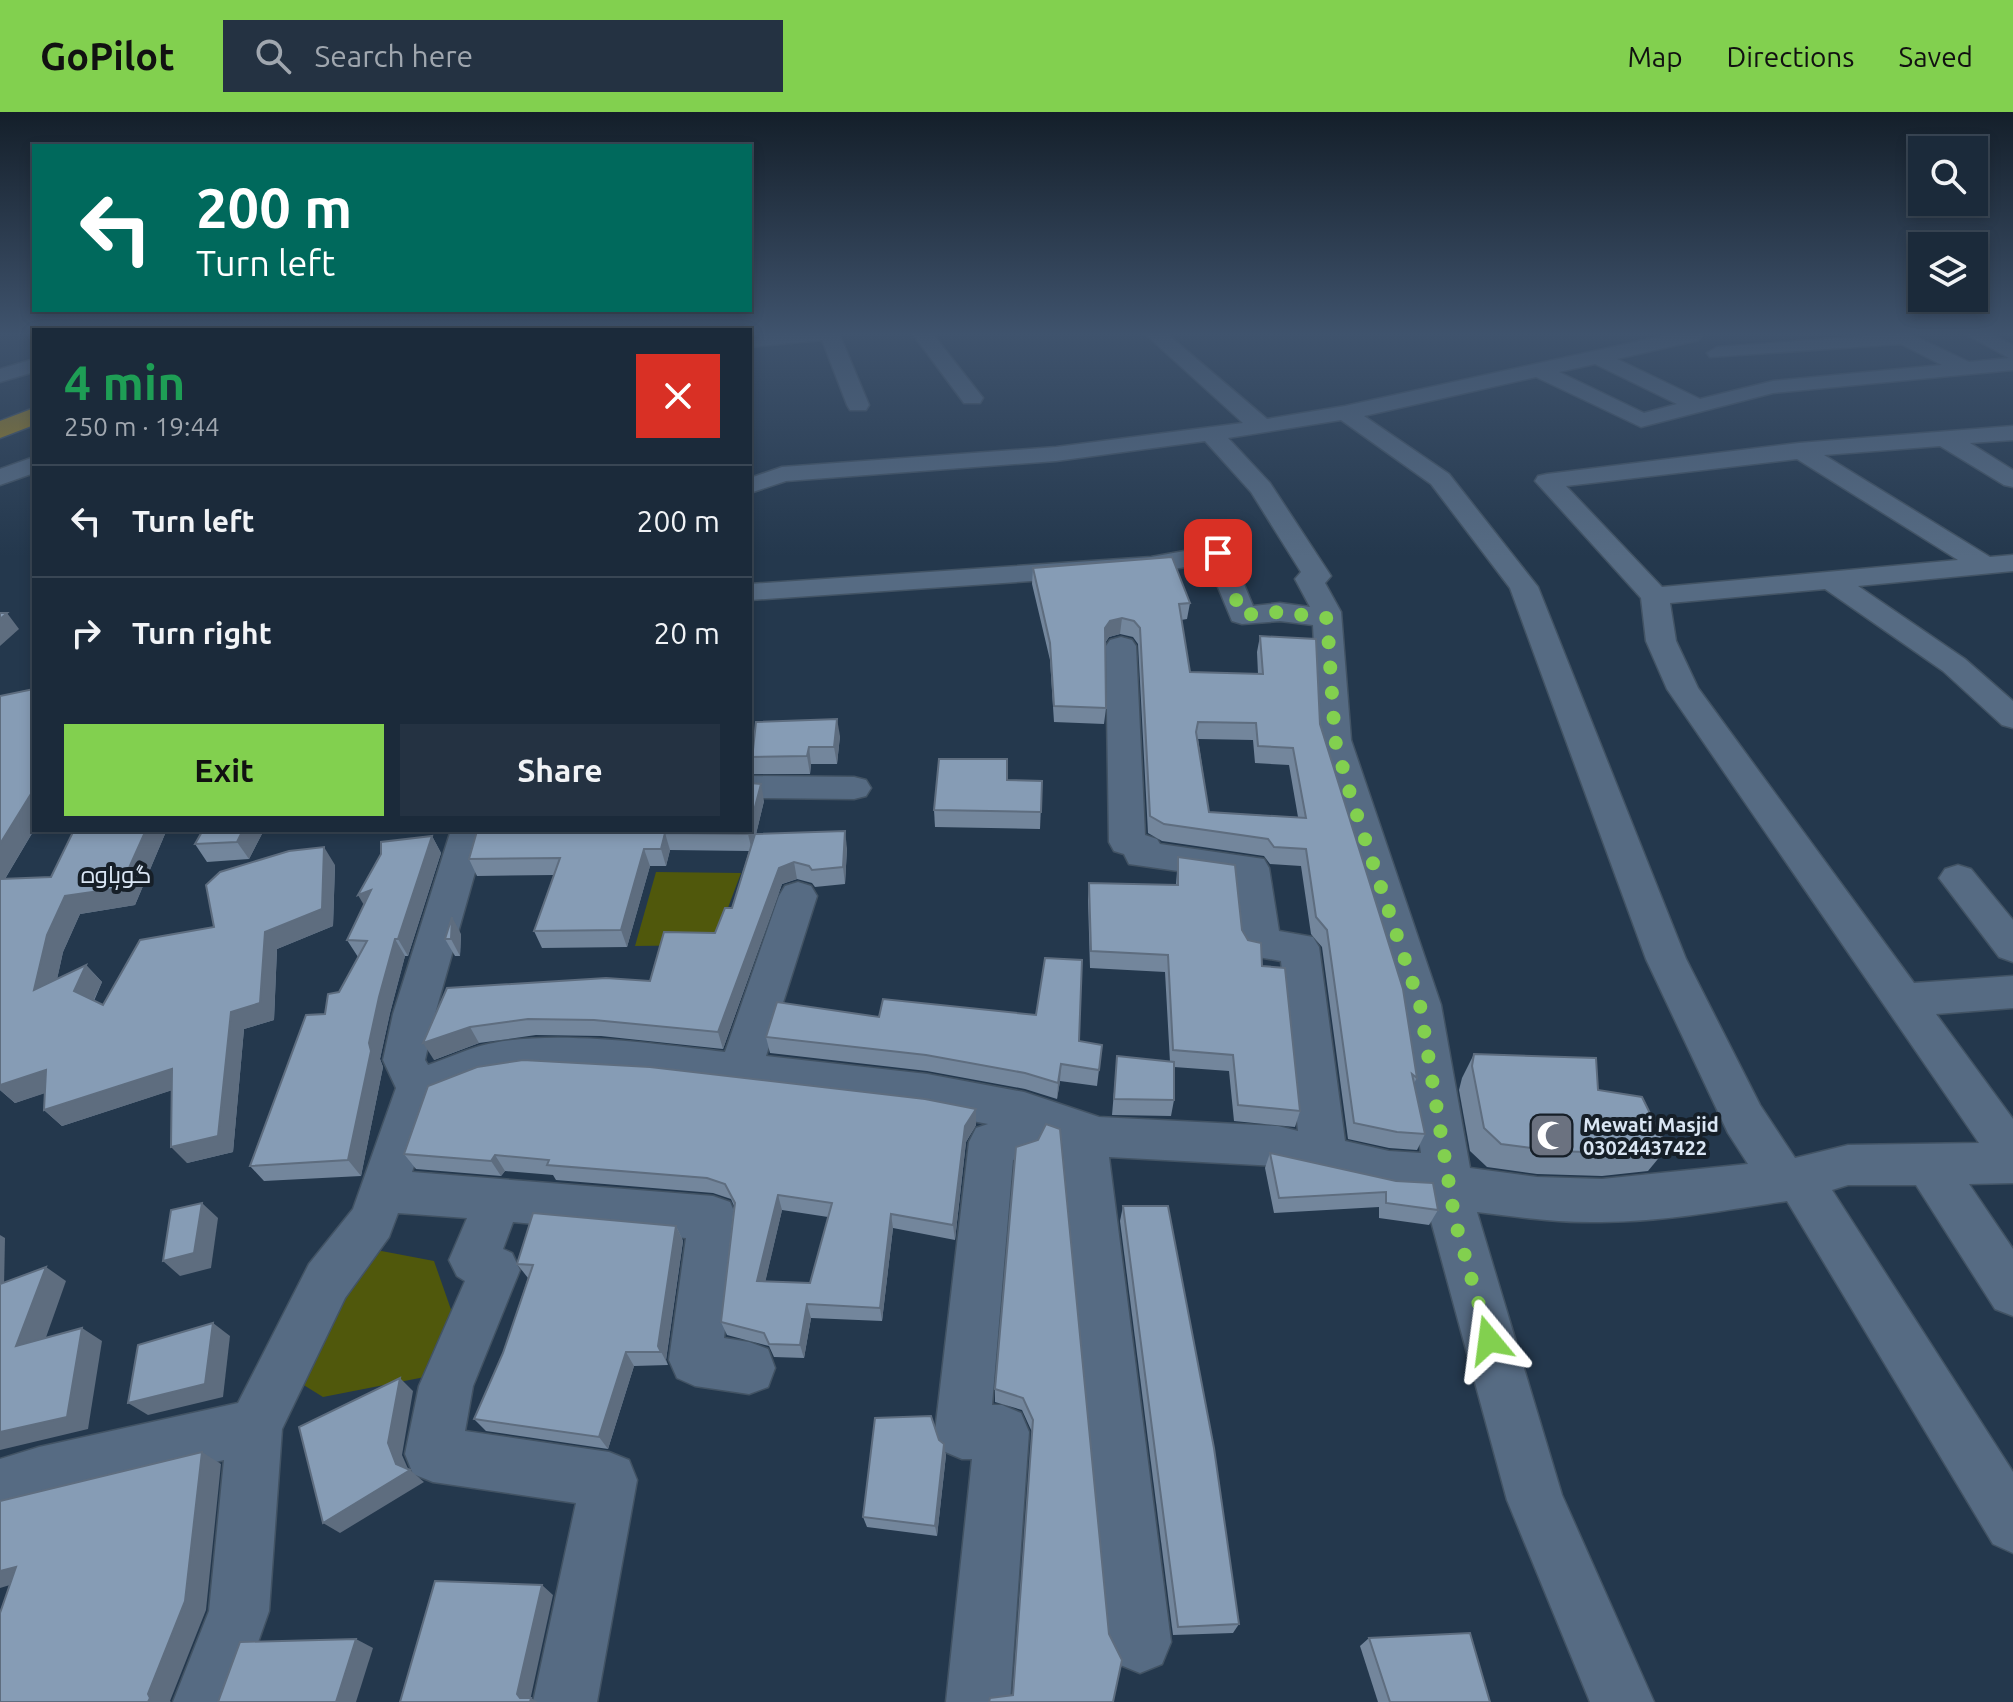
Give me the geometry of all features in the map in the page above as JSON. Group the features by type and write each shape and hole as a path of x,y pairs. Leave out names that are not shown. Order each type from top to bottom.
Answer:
{"highway":[{"path":"0,430 32,417"}],"street":[{"path":"1239,407 1262,427"},
{"path":"752,485 782,474 1056,454 1212,435 1371,407"},
{"path":"1615,407 1641,420 1693,407"},
{"path":"1345,413 1440,479 1524,587 1666,959 1744,1119 1791,1179 2013,1524"},
{"path":"2013,433 1799,450 1547,481 1655,596 1661,641 1683,689 2013,1155"},
{"path":"1212,435 1261,488 1317,576 1309,579 1327,618 1335,740 1420,1005 1455,1221 1535,1500 1622,1702"},
{"path":"1946,439 2013,480"},
{"path":"1799,450 1983,564"},
{"path":"0,478 32,465"},
{"path":"752,592 1151,565 1218,553 1242,615 1280,612 1327,618"},
{"path":"1655,596 2013,563"},
{"path":"1831,580 1954,665 2013,718"},
{"path":"1121,646 1127,842 1144,848 1142,855 1251,868 1261,945 1299,947 1324,1157"},
{"path":"752,787 854,788"},
{"path":"205,1702 239,1611 255,1426 327,1281 372,1221 383,1191 418,1088 404,1060 414,1014 468,832"},
{"path":"1958,878 2013,947"},
{"path":"740,1070 798,896"},
{"path":"1906,1000 2013,992"},
{"path":"418,1088 482,1063 532,1055 740,1070 927,1093 1024,1111 1098,1137 1278,1146 1389,1172 1537,1198 1602,1201 1687,1194 1791,1179 1848,1165 2013,1163"},
{"path":"978,1702 1002,1432 962,1432 992,1142 1021,1139 1024,1111"},
{"path":"1083,1131 1140,1642"},
{"path":"1930,1166 2013,1292"},
{"path":"383,1191 713,1218 695,1360 749,1368"},
{"path":"498,1199 474,1260 495,1270 446,1386 433,1454 609,1480 565,1702"},
{"path":"0,1487 39,1475 255,1426"}],"green space":[{"path":"656,872 741,873 714,945 635,946"},
{"path":"371,1249 434,1261 455,1321 435,1375 323,1397 302,1384 314,1349"}],"building":[{"path":"1172,557 1190,603 1179,604 1190,672 1263,674 1260,636 1316,639 1320,724 1403,989 1417,1078 1412,1074 1425,1134 1354,1123 1327,930 1316,917 1306,849 1274,847 1268,839 1164,824 1150,816 1140,628 1134,621 1122,618 1110,621 1105,628 1106,708 1054,706 1050,643 1033,568","holes":["1198,722 1256,723 1258,746 1293,748 1306,818 1209,812 1196,732"]},
{"path":"32,689 32,792 0,844 0,696"},
{"path":"837,719 834,747 809,747 807,756 752,757 756,722"},
{"path":"939,759 1007,759 1007,780 1042,781 1041,812 934,810"},
{"path":"752,783 761,784 752,818"},
{"path":"845,831 843,867 812,870 809,866 794,862 779,868 718,1032 594,1020 528,1019 470,1027 423,1043 447,988 606,978 650,981 664,932 715,933 725,908 732,908 755,834"},
{"path":"73,832 145,832 120,888 65,896 47,935 34,990 86,965 74,991 103,1005 140,940 214,927 206,885 220,872 289,851 324,847 322,909 265,932 260,1003 231,1012 218,1136 171,1147 172,1069 44,1110 46,1070 0,1085 0,879 51,877"},
{"path":"202,832 242,832 237,842 195,844"},
{"path":"477,832 748,832 665,833 661,849 644,849 621,930 534,931 560,858 469,859"},
{"path":"432,836 398,939 395,939 379,997 348,1160 250,1166 306,1015 325,1014 328,994 339,992 367,941 347,940 371,890 358,895 381,854 381,842"},
{"path":"1178,857 1235,865 1242,930 1248,940 1261,943 1262,966 1285,968 1300,1111 1238,1105 1233,1055 1173,1050 1168,955 1091,951 1089,883 1178,885"},
{"path":"452,917 451,939 445,939"},
{"path":"1045,958 1082,960 1079,1041 1102,1045 1099,1070 1061,1064 1058,1083 1025,1073 926,1055 766,1037 777,1002 879,1017 883,999 1036,1015"},
{"path":"1474,1054 1596,1058 1598,1090 1642,1097 1667,1148 1620,1153 1553,1151 1501,1144 1484,1128 1472,1066"},
{"path":"1117,1056 1174,1062 1174,1100 1114,1099"},
{"path":"523,1060 650,1067 925,1099 976,1109 965,1126 953,1225 891,1214 880,1308 807,1304 800,1345 769,1344 764,1333 721,1322 735,1203 725,1184 707,1178 547,1165 549,1160 495,1155 491,1161 404,1154 428,1086 477,1067","holes":["778,1195 832,1203 810,1283 757,1281"]},
{"path":"1046,1124 1060,1129 1109,1634 1122,1660 1113,1702 989,1702 990,1698 1013,1695 1033,1420 1023,1398 995,1389 1016,1147 1038,1140"},
{"path":"1270,1153 1396,1181 1433,1183 1438,1210 1386,1203 1386,1192 1279,1198"},
{"path":"202,1203 194,1253 163,1261 171,1210"},
{"path":"1123,1206 1168,1206 1214,1448 1239,1624 1178,1627"},
{"path":"533,1213 676,1226 658,1346 661,1352 626,1352 599,1437 474,1419 503,1353 533,1265 517,1264"},
{"path":"46,1267 16,1346 82,1328 67,1417 0,1432 0,1284"},
{"path":"213,1323 205,1384 128,1403 138,1345"},
{"path":"400,1378 388,1443 396,1464 410,1470 323,1523 299,1427"},
{"path":"931,1416 939,1440 944,1444 935,1526 863,1517 875,1418"},
{"path":"202,1452 185,1601 148,1694 148,1702 0,1702 0,1613 16,1567 0,1571 0,1501"},
{"path":"435,1581 542,1585 517,1694 520,1698 531,1698 530,1702 400,1702"},
{"path":"1470,1633 1490,1702 1390,1702 1369,1638"},
{"path":"356,1639 336,1702 218,1702 240,1642"}],"place":[{"name":"Mewati Masjid 03024437422","path":"1552,1136"}],"district":[{"name":"گوہاوہ","path":"116,874"}],"route":[{"path":"1218,553 1242,615 1280,612 1327,618 1335,740 1420,1005 1455,1221 1489,1340"}]}
